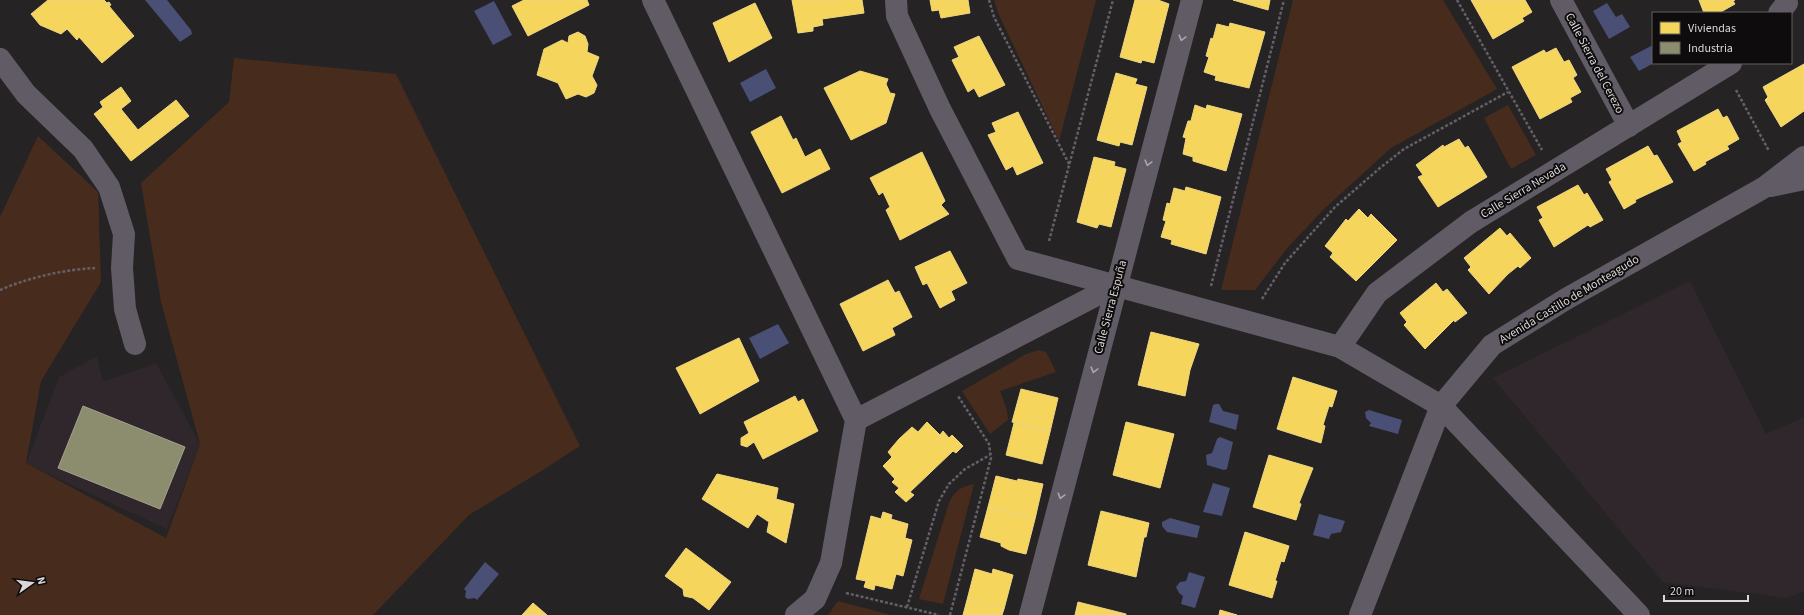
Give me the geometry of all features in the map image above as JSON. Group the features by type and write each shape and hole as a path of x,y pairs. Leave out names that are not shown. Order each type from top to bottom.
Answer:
{"street":[{"path":"653,0 856,420 831,563 815,599 796,615"},
{"path":"896,0 897,16 940,109 1018,259 1340,347 1441,406 1639,615"},
{"name":"Calle Sierra Espuña","path":"1030,615 1192,0"},
{"name":"Calle Sierra del Cerezo","path":"1561,0 1629,126"},
{"path":"1780,12 1787,3 1786,0"},
{"path":"0,59 26,94 83,149 109,187 124,234 122,268 125,309 135,344"},
{"name":"Calle Sierra Nevada","path":"1340,347 1377,293 1471,222 1727,66"},
{"name":"Avenida Castillo de Monteagudo","path":"1360,615 1441,406 1492,345 1566,299 1765,187 1804,157"},
{"name":"Avenida Castillo de Monteagudo","path":"1765,187 1804,179"},
{"path":"856,420 1116,285"}],"path":[{"path":"989,0 994,17 1070,165"},
{"path":"1043,265 1113,0"},
{"path":"1205,310 1284,0"},
{"path":"1457,0 1508,92 1555,171"},
{"path":"1727,66 1782,174"},
{"path":"1248,322 1285,263 1335,207 1404,149 1508,92"},
{"path":"0,290 16,283 82,269 122,268"},
{"path":"944,374 989,444 991,458 950,615"},
{"path":"907,608 939,501 949,484 965,469 990,455"},
{"path":"820,587 939,615"}],"shaded area":[{"path":"994,0 1096,0 1059,141 999,15"},
{"path":"1293,0 1443,0 1497,89 1391,148 1325,208 1289,246 1255,290 1221,290"},
{"path":"234,58 396,74 580,446 469,515 373,615 0,615 0,217 38,136 98,192 101,282 41,381 26,463 166,538 200,444 161,302 141,183 229,102"},
{"path":"1508,105 1536,155 1511,169 1484,118"},
{"path":"1690,281 1766,434 1804,417 1804,591 1787,598 1663,582 1493,378"},
{"path":"1039,350 1046,352 1056,372 1000,391 1007,410 1008,420 990,434 962,391 1026,354"},
{"path":"97,356 103,382 156,363 200,444 167,529 26,464 59,377"},
{"path":"974,484 943,604 919,599 949,503 959,490 965,486"},
{"path":"838,601 891,615 828,615"}],"water":[{"path":"145,0 167,0 191,30 192,34 180,42"},
{"path":"494,1 512,35 493,45 474,11"},
{"path":"1607,3 1616,17 1622,14 1630,27 1609,39 1593,11"},
{"path":"1652,46 1652,64 1639,71 1630,57"},
{"path":"766,69 776,88 750,102 740,83"},
{"path":"778,324 789,343 760,359 749,338"},
{"path":"1219,404 1223,411 1239,415 1236,430 1209,422 1213,405"},
{"path":"1369,410 1402,420 1398,434 1369,426 1371,423 1366,418 1365,412"},
{"path":"1220,437 1233,442 1227,469 1224,470 1207,465 1206,455 1212,453 1217,439"},
{"path":"1213,483 1230,488 1222,516 1203,512"},
{"path":"1319,514 1345,521 1341,532 1331,534 1329,539 1313,535"},
{"path":"1170,518 1200,526 1197,538 1167,532 1162,526 1162,522"},
{"path":"485,562 499,574 477,600 475,598 468,599 465,597 466,591 464,589"},
{"path":"1189,572 1205,577 1195,608 1181,604 1183,596 1179,593 1176,587 1180,582 1186,581"}],"building: Viviendas":[{"path":"48,0 104,0 107,3 109,2 111,5 109,6 134,36 102,63 79,37 77,40 67,29 61,34 40,25 31,14"},
{"path":"524,0 587,0 589,5 528,36 512,6"},
{"path":"792,0 862,0 864,13 822,19 823,25 813,27 813,31 798,33"},
{"path":"930,0 968,0 970,13 941,18 939,10 932,11"},
{"path":"1135,0 1158,0 1169,4 1154,63 1142,60 1141,63 1120,57"},
{"path":"1233,0 1270,0 1268,10"},
{"path":"1471,0 1525,0 1532,12 1522,18 1524,21 1493,39"},
{"path":"1699,0 1735,0 1733,1 1735,4 1721,12 1704,12"},
{"path":"755,3 772,38 729,62 713,23"},
{"path":"1230,23 1265,32 1249,88 1215,80 1216,76 1204,72 1209,57 1206,56 1217,24 1229,27"},
{"path":"578,32 585,36 588,44 587,52 599,57 592,76 597,85 594,93 586,97 578,94 566,99 558,83 537,75 544,49 562,40 568,43 569,36"},
{"path":"979,36 1005,85 979,97 974,88 968,92 952,60 959,57 954,47"},
{"path":"1556,48 1564,62 1569,60 1577,75 1573,78 1581,92 1570,98 1572,102 1540,119 1512,67 1544,50 1546,53"},
{"path":"1804,64 1804,111 1781,127 1765,100 1768,97 1763,87"},
{"path":"860,71 888,79 886,84 890,93 895,94 886,123 851,140 824,88"},
{"path":"1116,73 1137,79 1135,84 1147,87 1132,145 1120,142 1119,146 1097,140"},
{"path":"121,87 131,101 121,109 138,130 176,100 189,116 131,161 94,114 103,107 100,102"},
{"path":"1195,105 1206,109 1207,105 1242,114 1226,171 1193,161 1193,157 1183,154 1186,138 1183,137 1188,121 1191,121"},
{"path":"1718,109 1723,118 1727,116 1739,139 1727,146 1729,149 1705,162 1706,164 1694,171 1678,144 1682,142 1677,131"},
{"path":"1018,112 1043,163 1017,175 1013,166 1006,170 988,135 996,132 992,123"},
{"path":"781,116 793,140 796,138 805,157 820,149 830,169 782,193 751,132"},
{"path":"1459,139 1465,148 1468,146 1487,177 1438,207 1418,177 1423,175 1416,165 1443,145 1444,147"},
{"path":"1648,146 1654,156 1657,155 1673,182 1635,200 1636,202 1624,209 1609,182 1612,180 1606,169"},
{"path":"922,152 945,201 941,205 949,214 900,240 886,210 890,207 883,192 879,195 870,178"},
{"path":"1094,157 1115,162 1114,166 1126,169 1111,227 1099,224 1097,228 1077,222"},
{"path":"1578,185 1584,195 1587,193 1603,220 1590,227 1588,225 1554,247 1539,220 1543,218 1537,207"},
{"path":"1186,187 1221,197 1206,254 1171,244 1172,240 1161,237 1166,221 1163,220 1167,203 1170,204 1174,188 1185,191"},
{"path":"1359,209 1368,218 1371,214 1397,240 1356,281 1330,257 1333,253 1325,246 1346,219 1348,221"},
{"path":"1500,228 1507,236 1510,233 1531,258 1520,268 1518,266 1508,274 1489,294 1468,270 1471,267 1464,258"},
{"path":"950,251 967,283 951,291 955,300 940,308 927,283 923,285 915,267"},
{"path":"888,280 895,293 899,291 912,317 892,328 895,335 863,351 840,304"},
{"path":"1436,283 1443,292 1447,289 1467,313 1455,322 1454,320 1425,349 1404,325 1407,322 1400,313"},
{"path":"1151,332 1199,344 1190,370 1185,396 1138,385"},
{"path":"739,338 759,381 700,414 676,368"},
{"path":"1293,377 1337,391 1332,407 1329,406 1323,425 1325,426 1321,443 1277,429"},
{"path":"1021,389 1058,398 1050,432 1012,422"},
{"path":"795,396 798,402 803,399 818,431 763,459 754,442 747,447 741,445 741,438 749,433 744,422"},
{"path":"927,422 940,435 943,431 949,438 952,435 963,446 956,453 953,451 910,492 914,495 906,502 895,492 899,488 892,482 895,479 883,466 892,457 888,452 899,439 912,427 918,432"},
{"path":"1126,422 1174,434 1160,488 1113,475"},
{"path":"1014,423 1050,432 1042,464 1006,455"},
{"path":"1269,455 1313,468 1299,503 1301,504 1296,520 1253,507"},
{"path":"717,474 778,488 776,499 794,504 786,543 767,532 769,522 757,514 748,528 702,499"},
{"path":"996,476 1017,481 1018,479 1043,484 1035,519 988,507"},
{"path":"988,507 1035,519 1026,554 1009,550 1001,546 1001,543 980,537"},
{"path":"1101,511 1149,523 1146,537 1144,537 1136,577 1088,565"},
{"path":"883,512 892,515 891,519 908,524 905,538 912,540 903,576 896,574 892,589 875,585 874,590 864,587 866,581 856,579 871,516 881,519"},
{"path":"1245,532 1289,546 1284,562 1281,561 1272,598 1229,585"},
{"path":"686,548 731,582 709,610 693,598 684,596 683,589 665,576"},
{"path":"975,569 992,574 993,569 1013,575 1004,609 967,600"},
{"path":"967,600 1004,609 1002,615 963,615"},
{"path":"1078,602 1126,614 1126,615 1075,615"},
{"path":"533,603 547,615 522,615"},
{"path":"1220,610 1237,615 1219,615"}],"building: Industria":[{"path":"83,406 185,447 160,509 58,468"}]}
